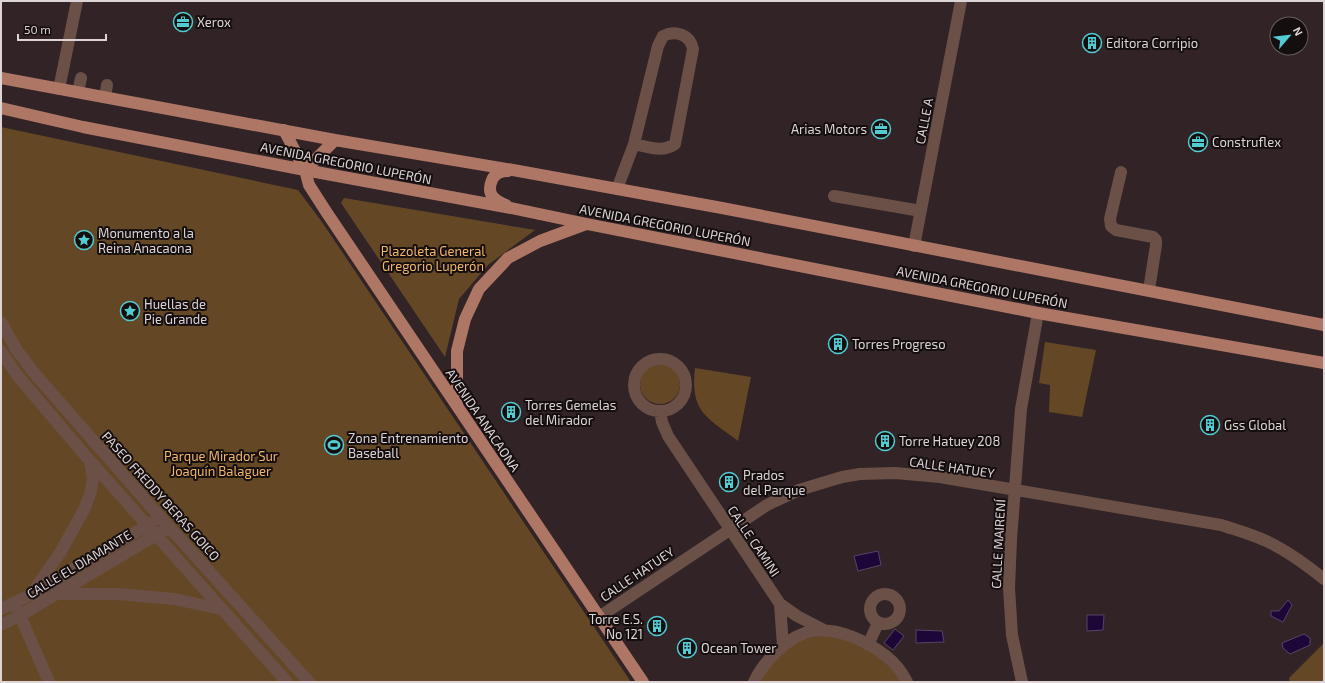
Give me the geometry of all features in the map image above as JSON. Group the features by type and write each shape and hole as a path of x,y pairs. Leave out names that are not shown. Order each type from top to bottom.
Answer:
{"main road":[{"name":"AVENIDA GREGORIO LUPERÓN","path":"1,78 78,92 106,91 335,140 513,170 722,208 1324,325"},
{"name":"AVENIDA GREGORIO LUPERÓN","path":"1,108 83,127 511,208 1038,313 1324,363"},
{"path":"1,116 39,116"},
{"name":"AVENIDA ANACAONA","path":"284,130 305,170 309,185 320,202 643,682"},
{"path":"305,170 335,140"},
{"path":"511,208 498,201 491,194 489,187 494,176 502,171 513,170"},
{"path":"457,406 457,351 465,319 479,289 508,258 540,241 586,224"}],"street":[{"path":"59,89 77,1"},
{"name":"CALLE A","path":"914,246 961,1"},
{"path":"617,189 634,144 658,46 663,36 670,32 688,38 692,42 693,49 675,144 670,148 662,150 634,144"},
{"path":"78,92 81,78"},
{"path":"1120,172 1110,219 1112,226 1116,230 1153,237 1156,240 1150,290"},
{"path":"834,196 921,211"},
{"name":"CALLE MAIRENÍ","path":"1022,682 1012,634 1009,588 1011,540 1021,410 1038,313"},
{"name":"PASEO FREDDY BERAS GOICO","path":"1,322 16,349 35,374 161,518 309,682"},
{"path":"1,350 17,375 90,461 287,682"},
{"path":"657,359 666,359 673,362 680,368 686,383 685,392 682,400 676,406 660,411 644,405 638,398 635,390 635,382 637,374 642,367 657,359"},
{"name":"CALLE CAMINI","path":"660,411 662,422 668,436 729,530 780,604 797,616 826,630"},
{"path":"32,594 60,553 85,508 91,491 93,478 90,461"},
{"name":"CALLE HATUEY","path":"599,617 767,505 799,490 842,477 860,474 895,473 940,477 1221,525 1276,545 1303,562 1324,579"},
{"name":"CALLE EL DIAMANTE","path":"1,609 32,594 161,518"},
{"name":"CALLE EL DIAMANTE","path":"1,625 57,594 170,527"},
{"path":"57,594 125,594 174,599 221,609"},
{"path":"14,602 49,682"},
{"path":"780,604 783,646"},
{"path":"868,645 878,623"},
{"path":"754,682 762,667 773,654 783,646 811,631 826,630 846,634 886,656 900,670 907,682"}],"green space":[{"name":"Parque Mirador Sur Joaquín Balaguer","path":"1,127 298,190 322,222 631,682 1,682"},
{"name":"Plazoleta General Gregorio Luperón","path":"344,198 535,230 488,265 459,299 445,357 341,203"},
{"path":"1045,342 1096,350 1082,417 1049,412 1050,385 1039,383"},
{"path":"664,364 671,367 677,373 680,384 679,392 671,401 664,404 656,404 649,401 641,392 640,380 643,373 652,365"},
{"path":"695,368 751,377 738,441 709,419 698,404 695,395 694,383"},
{"path":"827,634 842,638 881,656 904,682 759,682 767,666 799,640"},
{"path":"1324,643 1324,682 1290,682 1289,678"}],"shaded area":[{"path":"878,551 881,565 858,571 854,556"},
{"path":"1288,600 1292,605 1283,622 1271,616 1271,611 1279,611"},
{"path":"1087,615 1104,615 1103,630 1087,631"},
{"path":"895,629 904,636 893,650 884,643"},
{"path":"916,630 942,631 944,642 916,643"},
{"path":"1304,634 1310,638 1310,645 1290,654 1283,648 1282,643"}],"place":[{"name":"Xerox","path":"183,22"},
{"name":"Editora Corripio","path":"1092,43"},
{"name":"Arias Motors","path":"881,129"},
{"name":"Construflex","path":"1198,142"},
{"name":"Monumento a la Reina Anacaona","path":"84,240"},
{"name":"Huellas de Pie Grande","path":"130,311"},
{"name":"Torres Progreso","path":"838,344"},
{"name":"Torres Gemelas del Mirador","path":"511,412"},
{"name":"Gss Global","path":"1210,425"},
{"name":"Torre Hatuey 208","path":"885,441"},
{"name":"Zona Entrenamiento Baseball","path":"334,445"},
{"name":"Prados del Parque","path":"729,482"},
{"name":"Torre E.S. No 121","path":"657,626"},
{"name":"Ocean Tower","path":"687,648"}]}
